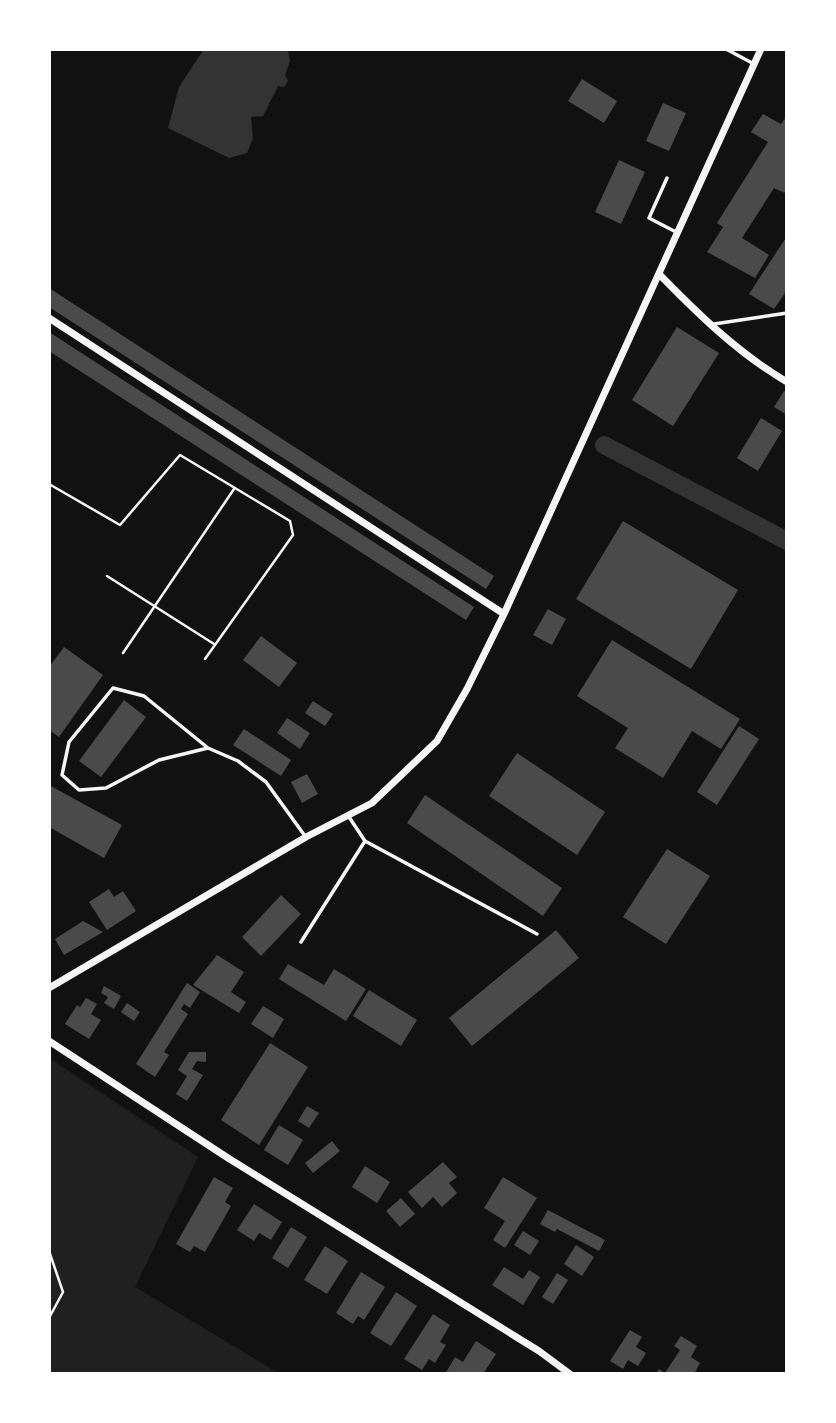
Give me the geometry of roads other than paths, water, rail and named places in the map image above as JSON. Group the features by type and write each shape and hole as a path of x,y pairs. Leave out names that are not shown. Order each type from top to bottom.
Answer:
{"street":[{"path":"49,988 306,837 372,803 437,741 467,690 504,614 761,49"},
{"path":"659,274 708,325 763,368 787,382"},
{"path":"49,318 504,614"},
{"path":"49,1041 228,1158 539,1351 570,1374"}],"lane":[{"path":"726,49 754,64"},
{"path":"667,178 649,218 677,233"},
{"path":"708,325 787,313"},
{"path":"208,748 159,760 106,788 79,790 62,775 69,743 113,688 144,696 208,748 239,761 266,782 295,818 306,837"},
{"path":"348,815 365,841 537,934"},
{"path":"301,942 365,841"}],"waterway":[{"path":"604,445 787,541"}]}
